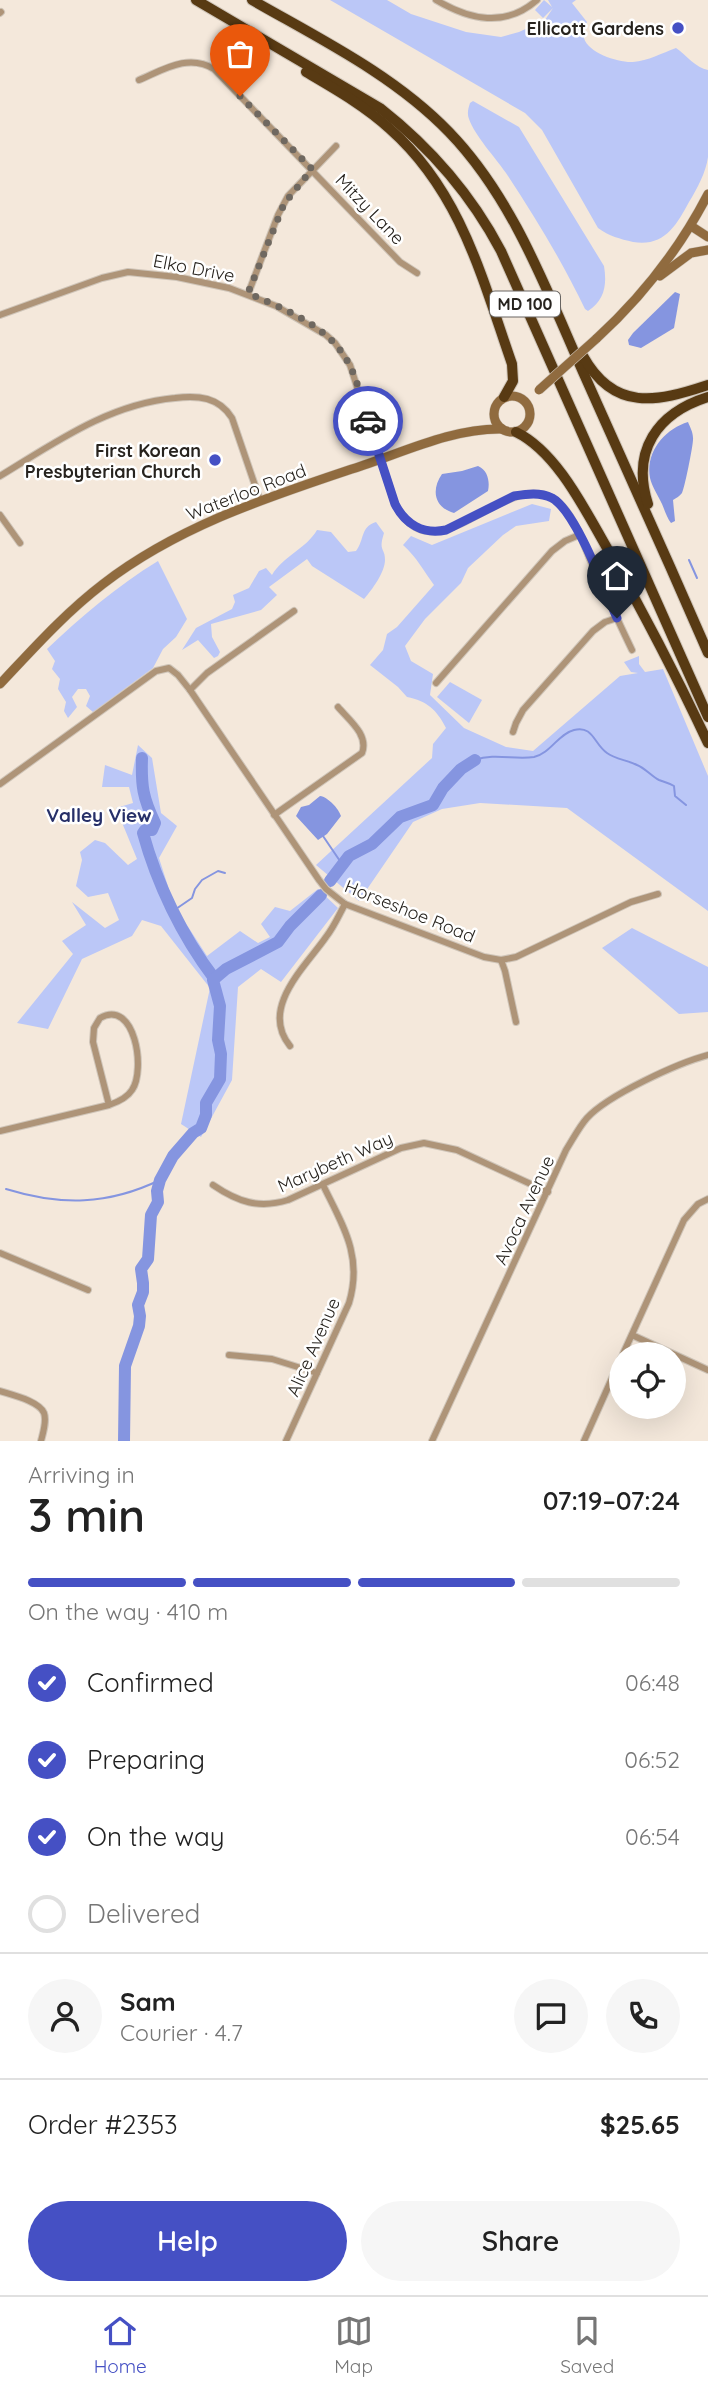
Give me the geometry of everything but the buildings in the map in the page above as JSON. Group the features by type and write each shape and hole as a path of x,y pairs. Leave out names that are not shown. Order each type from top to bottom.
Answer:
{"highway":[{"name":"MD 100","path":"252,0 394,84 449,132 488,180 506,208 552,301 708,653"},
{"name":"MD 100","path":"200,2 380,108 433,155 470,198 501,251 708,717"},
{"path":"200,2 280,56 365,108 390,129 430,172 470,241 512,364 513,380 505,397"},
{"path":"552,301 587,365 614,389 642,399 654,400 671,398 708,385"},
{"path":"667,560 645,494 645,456 652,435 667,418 685,404 708,397"},
{"path":"516,432 528,438 545,454 587,514 661,646 708,743"}],"main road":[{"path":"527,402 596,339 650,283 691,226 708,194"},
{"path":"691,226 708,237"},
{"path":"650,283 691,253 708,250"},
{"path":"517,396 527,402 531,411 530,420 516,432 502,429 495,421 495,410 499,401 505,397 517,396"},
{"name":"Waterloo Road","path":"0,684 59,623 102,585 181,534 260,500 467,432 484,422 495,410"},
{"name":"Waterloo Road","path":"467,432 502,429"}],"street":[{"path":"436,0 451,9 477,18 498,19 518,13 537,0"},
{"path":"451,9 455,0"},
{"name":"Mitzy Lane","path":"139,80 184,62 207,64 222,76 400,262 417,273"},
{"path":"248,293 284,204 312,169 336,146"},
{"name":"Elko Drive","path":"0,314 102,278 128,272 177,277 248,293 295,315 335,343 350,365 400,514 417,527 438,532 514,496 544,495 560,504 579,535 632,650"},
{"path":"0,476 90,422 112,412 158,399 200,397 218,403 232,418 260,500"},
{"path":"0,515 20,543"},
{"path":"436,682 552,551 579,535"},
{"path":"190,690 207,673 293,611"},
{"path":"513,732 523,710 593,631 605,622 617,618"},
{"name":"Horseshoe Road","path":"0,784 156,671 169,668 190,690 326,889 345,904 501,961"},
{"path":"274,815 362,754 365,745 363,737 338,707"},
{"path":"516,1022 501,961 516,957 631,902 658,894"},
{"path":"290,1046 280,1029 286,991 328,935 345,904"},
{"path":"0,1131 109,1105 119,1102 132,1091 139,1065 132,1031 124,1018 111,1014 100,1018 93,1034 109,1105"},
{"name":"Avoca Avenue","path":"432,1441 578,1131 600,1106 673,1067 708,1055"},
{"name":"Marybeth Way","path":"213,1185 242,1202 266,1205 288,1200 401,1148 424,1143 457,1150 548,1192"},
{"name":"Alice Avenue","path":"286,1441 349,1303 355,1279 351,1243 323,1185"},
{"path":"629,1342 684,1220 698,1204 708,1199"},
{"path":"0,1253 88,1290"},
{"path":"632,1335 708,1370"},
{"path":"229,1355 272,1359 317,1373"},
{"path":"584,1441 609,1385"},
{"path":"0,1391 43,1410 45,1418 41,1441"}],"shaded area":[{"path":"330,0 387,0 411,14 466,32 501,37 545,20 553,8 543,18 535,10 544,0 552,7 548,0 576,0 572,3 587,22 584,38 591,48 605,56 633,62 676,48 695,64 708,70 708,157 698,186 674,227 661,238 644,243 633,242 606,233 598,228 542,130 525,113"},
{"path":"473,101 519,127 604,266 604,291 594,307 588,311 527,206 472,126 468,111"},
{"path":"675,292 680,294 674,328 641,348 629,345 628,340 633,333"},
{"path":"688,422 693,436 692,448 683,490 673,500 675,521 671,523 651,481 649,468 659,443 672,430"},
{"path":"478,466 488,477 488,491 454,513 442,507 436,497 436,486 442,474"},
{"path":"532,504 551,509 549,521 516,526 468,568 461,583 425,619 405,646 411,661 433,674 430,695 464,728 506,747 533,751 620,676 638,673 631,672 624,662 639,656 639,664 645,672 663,669 708,776 708,911 567,808 480,803 442,809 413,822 359,901 316,865 432,758 433,744 446,728 431,707 407,697 370,665 383,650 387,634 397,627 434,585 403,545 411,536 432,545"},
{"path":"376,522 384,533 384,565 378,581 364,599 312,566 307,559 269,587 277,595 261,610 211,624 212,637 220,652 218,656 214,658 198,640 182,650 196,628 232,609 235,602 233,595 249,588 259,571 266,568 272,575 317,530 331,532 348,552 356,551 367,527"},
{"path":"158,561 187,619 176,637 163,649 153,668 93,712 86,706 90,696 86,689 78,689 72,697 77,707 68,718 64,711 66,702 58,689 60,679 52,669 55,661 47,649 100,602"},
{"path":"450,682 482,700 469,723 437,697"},
{"path":"138,745 152,758 161,813 177,826 159,858 174,905 207,956 240,931 258,943 270,937 261,924 275,907 290,911 318,889 338,908 281,982 261,969 238,987 232,1080 201,1137 181,1124 210,988 161,926 142,920 132,936 82,959 48,1029 17,1023 73,954 62,941 86,925 72,902 105,928 119,920 108,893 88,897 76,886 82,860 80,852 95,840 105,843 128,865 137,859 116,808 133,803 129,787 102,787 105,765 132,775"},
{"path":"320,796 333,804 341,816 327,834 318,840 296,816 301,807 309,805"},
{"path":"632,928 708,967 708,1012 679,1014 602,948"}],"waterway":[{"path":"689,560 697,578"},
{"path":"475,760 490,757 534,757 545,752 568,732 585,730 610,755 640,766 656,778 674,786 675,796 686,805"},
{"path":"142,758 144,792 155,823 152,830 145,830 143,833 149,852 181,927 214,978"},
{"path":"330,881 349,856 372,844 400,817 433,805 443,788 461,769 475,760"},
{"path":"323,836 342,864"},
{"path":"173,911 192,898 202,880 218,871 225,873"},
{"path":"124,1441 125,1366 139,1326 138,1305 143,1292 141,1269 148,1259 151,1215 158,1202 157,1191 173,1156 193,1133 201,1128 206,1115 206,1103 220,1079 220,1006 213,980 226,969 278,942 321,895"},
{"path":"6,1189 46,1198 84,1200 122,1194 160,1180"}],"way so far":[{"path":"240,96 312,169 295,186 278,215 248,293 295,315 335,343 350,365 368,421"}],"place":[{"name":"Ellicott Gardens","path":"678,28"},
{"name":"First Korean Presbyterian Church","path":"215,460"}],"district":[{"name":"Valley View","path":"99,815"}],"route":[{"path":"368,421 395,504 408,522 428,531 438,532 457,526 514,496 534,494 552,498 567,512 617,618"}]}
